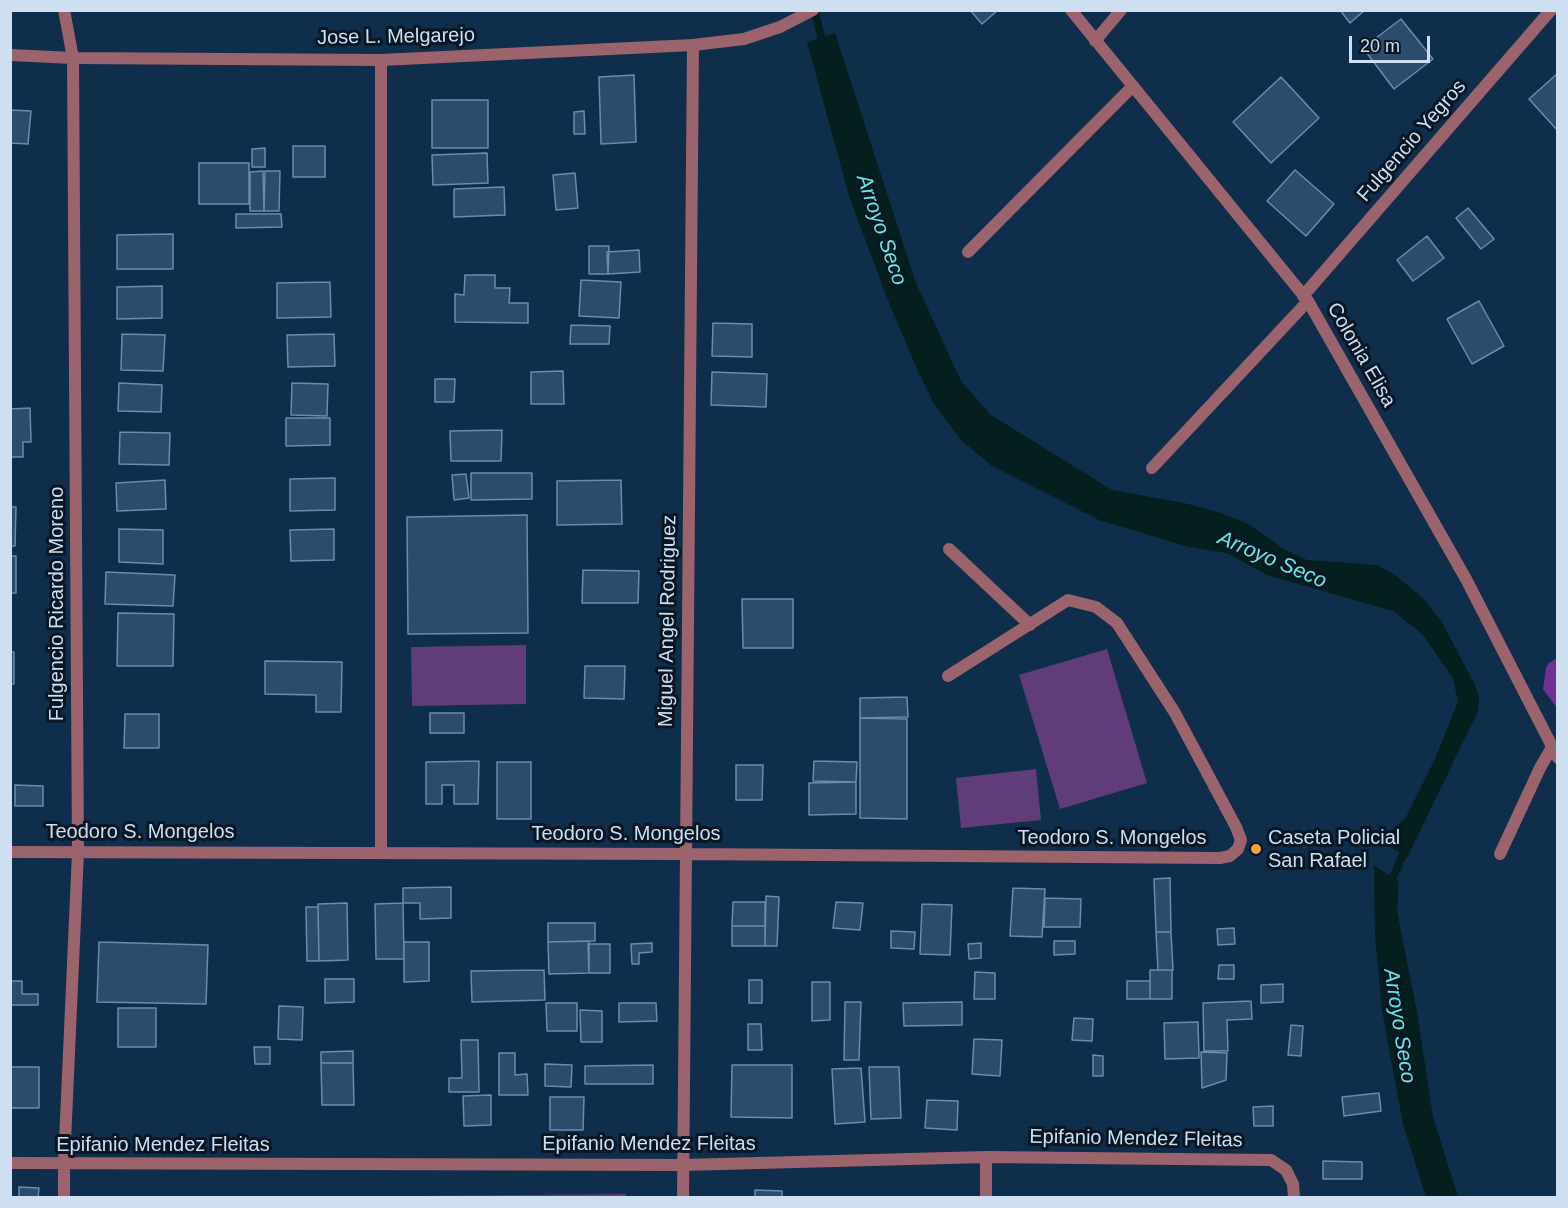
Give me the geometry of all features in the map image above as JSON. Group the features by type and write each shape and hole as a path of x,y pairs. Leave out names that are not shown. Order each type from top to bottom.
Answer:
{"street":[{"name":"Fulgencio Ricardo Moreno","path":"64,10 73,58 78,852 64,1197"},
{"name":"Jose L. Melgarejo","path":"10,55 73,58 381,60 693,45 744,39 780,27 813,10"},
{"name":"Colonia Elisa","path":"1071,10 1305,299 1466,579 1555,753"},
{"path":"1095,40 1121,10"},
{"name":"Fulgencio Yegros","path":"1152,468 1305,299 1551,10"},
{"name":"Miguel Angel Rodriguez","path":"684,1197 693,45"},
{"path":"381,60 381,853"},
{"path":"968,252 1133,86"},
{"path":"948,676 1030,625 949,549"},
{"name":"Teodoro S. Mongelos","path":"10,852 1220,858 1230,856 1238,849 1241,840 1236,826 1175,713 1117,623 1096,607 1068,600 1030,625"},
{"path":"1500,854 1540,768 1555,753"},
{"path":"986,1157 986,1197"},
{"name":"Epifanio Mendez Fleitas","path":"10,1164 683,1165 986,1157 1271,1160 1286,1170 1293,1184 1294,1197"}],"shaded area":[{"path":"526,645 526,704 412,706 411,647"},
{"path":"1107,649 1147,783 1060,809 1019,675"},
{"path":"1557,658 1557,708 1543,689 1546,668"},
{"path":"1036,769 1041,820 961,828 956,778"},
{"path":"626,1194 626,1198 302,1197"}],"water":[{"path":"835,33 916,283 961,381 991,415 1112,490 1184,503 1221,513 1248,524 1284,549 1307,560 1377,565 1395,575 1423,598 1442,622 1476,687 1479,698 1478,711 1407,858 1380,840 1405,819 1435,759 1458,702 1453,678 1422,634 1393,611 1267,575 1227,553 1189,547 1099,520 992,466 960,439 933,402 918,371 887,298 849,196 807,42"},
{"path":"1374,865 1399,882 1397,911 1417,1012 1433,1117 1458,1197 1426,1197 1403,1124 1382,1010 1375,936"}],"building":[{"path":"970,10 998,10 982,24"},
{"path":"1340,10 1365,10 1350,23"},
{"path":"1401,19 1433,59 1394,89 1363,48"},
{"path":"1558,73 1558,131 1529,99"},
{"path":"634,75 636,142 601,144 599,77"},
{"path":"1281,77 1319,118 1271,163 1233,122"},
{"path":"432,100 488,100 488,148 432,148"},
{"path":"10,110 31,111 28,144 10,143"},
{"path":"584,111 585,134 574,134 574,112"},
{"path":"293,146 325,146 325,177 293,177"},
{"path":"265,148 265,167 252,167 252,149"},
{"path":"487,153 488,183 433,185 432,155"},
{"path":"199,163 249,163 249,204 199,204"},
{"path":"1295,170 1334,204 1306,236 1267,201"},
{"path":"263,171 264,211 250,211 250,172"},
{"path":"265,171 280,171 279,211 264,211"},
{"path":"575,173 578,208 556,210 553,175"},
{"path":"504,187 505,215 454,217 454,189"},
{"path":"1468,208 1494,239 1481,249 1456,218"},
{"path":"236,214 281,214 282,227 236,228"},
{"path":"173,234 173,269 117,269 117,235"},
{"path":"1427,236 1444,258 1413,281 1397,260"},
{"path":"589,246 609,246 608,274 589,274"},
{"path":"639,250 640,272 608,274 607,252"},
{"path":"465,275 495,275 495,288 510,288 509,303 528,303 528,323 455,322 455,294 464,295"},
{"path":"581,280 621,282 619,318 579,316"},
{"path":"330,282 331,317 277,318 277,283"},
{"path":"162,286 162,318 117,319 117,287"},
{"path":"1479,301 1504,346 1472,364 1447,319"},
{"path":"713,323 752,324 752,357 712,356"},
{"path":"571,325 610,326 609,344 570,344"},
{"path":"122,334 165,335 163,371 121,370"},
{"path":"334,334 335,366 288,367 287,335"},
{"path":"563,371 564,404 531,404 531,372"},
{"path":"712,372 767,374 766,407 711,405"},
{"path":"435,379 455,379 454,402 435,402"},
{"path":"119,383 162,385 161,412 118,411"},
{"path":"292,383 328,384 327,416 291,415"},
{"path":"30,408 31,442 23,442 23,457 10,457 10,409"},
{"path":"286,418 330,418 330,445 286,446"},
{"path":"502,430 501,461 451,461 450,431"},
{"path":"120,432 170,433 169,465 119,464"},
{"path":"471,473 532,473 532,499 471,500"},
{"path":"466,474 469,498 454,500 452,475"},
{"path":"335,478 335,510 290,511 290,479"},
{"path":"165,480 166,509 117,511 116,483"},
{"path":"621,480 622,524 557,525 557,481"},
{"path":"10,507 16,507 15,546 10,546"},
{"path":"527,515 528,633 408,634 407,517"},
{"path":"119,529 163,530 163,564 119,562"},
{"path":"334,529 334,560 291,561 290,530"},
{"path":"10,556 16,556 16,593 10,593"},
{"path":"583,570 639,571 638,603 582,603"},
{"path":"106,572 175,575 173,606 105,604"},
{"path":"742,599 793,599 793,648 743,648"},
{"path":"118,613 174,614 173,666 117,666"},
{"path":"10,652 14,652 14,684 10,684"},
{"path":"265,661 342,662 341,712 316,712 316,695 265,694"},
{"path":"585,666 625,666 624,699 584,698"},
{"path":"907,697 908,717 860,718 860,698"},
{"path":"430,713 464,713 464,733 430,733"},
{"path":"125,714 159,714 159,748 124,748"},
{"path":"860,718 907,719 907,819 860,818"},
{"path":"479,761 478,804 454,804 454,785 442,785 442,804 426,804 426,762"},
{"path":"814,761 857,762 856,782 813,781"},
{"path":"497,762 531,762 531,819 497,819"},
{"path":"736,765 763,765 762,800 736,800"},
{"path":"856,782 856,814 809,815 809,783"},
{"path":"15,785 43,786 43,806 15,806"},
{"path":"1170,878 1171,932 1156,932 1154,879"},
{"path":"451,887 451,918 420,919 420,903 403,903 403,888"},
{"path":"1013,888 1045,889 1042,937 1010,936"},
{"path":"766,896 779,897 777,946 765,946"},
{"path":"1045,898 1081,899 1080,927 1044,927"},
{"path":"733,902 765,902 765,926 732,926"},
{"path":"836,902 863,903 860,930 833,928"},
{"path":"347,903 348,960 319,961 318,904"},
{"path":"403,903 404,959 376,959 375,904"},
{"path":"922,904 952,905 950,955 920,954"},
{"path":"306,907 318,907 319,961 307,961"},
{"path":"548,923 595,923 595,941 548,942"},
{"path":"732,926 765,926 765,946 732,946"},
{"path":"1234,928 1235,944 1218,945 1217,929"},
{"path":"891,931 915,932 914,949 891,948"},
{"path":"1156,932 1171,932 1173,970 1158,970"},
{"path":"589,941 589,973 549,974 548,942"},
{"path":"1054,941 1075,941 1075,954 1054,955"},
{"path":"99,942 208,945 206,1004 97,1002"},
{"path":"404,942 429,942 429,981 404,982"},
{"path":"652,943 652,952 639,953 639,964 632,964 631,944"},
{"path":"981,943 981,958 969,959 968,944"},
{"path":"588,944 610,944 610,973 589,973"},
{"path":"1219,965 1234,965 1234,979 1218,979"},
{"path":"544,970 545,1000 472,1002 471,971"},
{"path":"1150,970 1172,970 1172,999 1150,999"},
{"path":"975,972 995,973 995,999 974,999"},
{"path":"325,979 354,979 354,1002 325,1003"},
{"path":"749,980 762,980 762,1003 749,1003"},
{"path":"10,981 22,981 22,994 38,994 38,1005 10,1005"},
{"path":"1127,981 1150,981 1150,999 1127,999"},
{"path":"812,982 830,982 830,1020 812,1021"},
{"path":"1283,984 1283,1002 1261,1003 1261,985"},
{"path":"1251,1001 1252,1019 1227,1020 1228,1051 1204,1051 1203,1003"},
{"path":"845,1002 861,1002 859,1060 844,1060"},
{"path":"962,1002 962,1025 904,1026 903,1003"},
{"path":"546,1003 577,1003 577,1031 547,1031"},
{"path":"619,1003 656,1003 657,1021 619,1022"},
{"path":"279,1006 303,1007 302,1040 278,1039"},
{"path":"118,1008 156,1008 156,1047 118,1047"},
{"path":"580,1010 602,1011 602,1042 581,1042"},
{"path":"1074,1018 1093,1019 1092,1041 1072,1040"},
{"path":"1198,1022 1199,1058 1165,1059 1164,1023"},
{"path":"748,1024 761,1024 762,1050 748,1050"},
{"path":"1291,1025 1303,1026 1301,1056 1288,1055"},
{"path":"974,1039 1002,1040 1000,1076 972,1074"},
{"path":"461,1040 478,1040 479,1092 449,1092 449,1078 462,1078"},
{"path":"254,1047 270,1047 270,1064 255,1064"},
{"path":"353,1051 353,1063 321,1063 321,1052"},
{"path":"1201,1052 1227,1053 1226,1080 1202,1088"},
{"path":"499,1053 515,1053 515,1075 527,1074 528,1095 499,1095"},
{"path":"1093,1055 1103,1056 1103,1076 1093,1076"},
{"path":"321,1063 353,1063 354,1105 322,1105"},
{"path":"545,1064 572,1065 571,1087 545,1086"},
{"path":"653,1065 653,1084 585,1084 585,1066"},
{"path":"732,1065 792,1065 792,1118 731,1117"},
{"path":"10,1067 39,1067 39,1108 10,1108"},
{"path":"869,1067 899,1067 901,1118 871,1119"},
{"path":"861,1068 865,1122 835,1124 832,1069"},
{"path":"1379,1093 1381,1111 1344,1116 1342,1097"},
{"path":"491,1095 491,1125 464,1126 463,1096"},
{"path":"550,1097 584,1097 583,1130 550,1130"},
{"path":"927,1100 958,1101 957,1130 925,1128"},
{"path":"1273,1106 1273,1126 1254,1126 1253,1107"},
{"path":"1323,1161 1362,1162 1362,1179 1323,1179"},
{"path":"19,1187 39,1188 38,1198 19,1198"},
{"path":"755,1190 782,1191 782,1198 755,1198"}],"waterway":[{"name":"Arroyo Seco","path":"814,10 824,47"},
{"name":"Arroyo Seco","path":"1390,889 1407,845"}],"place":[{"name":"Caseta Policial San Rafael","path":"1256,849"}]}
